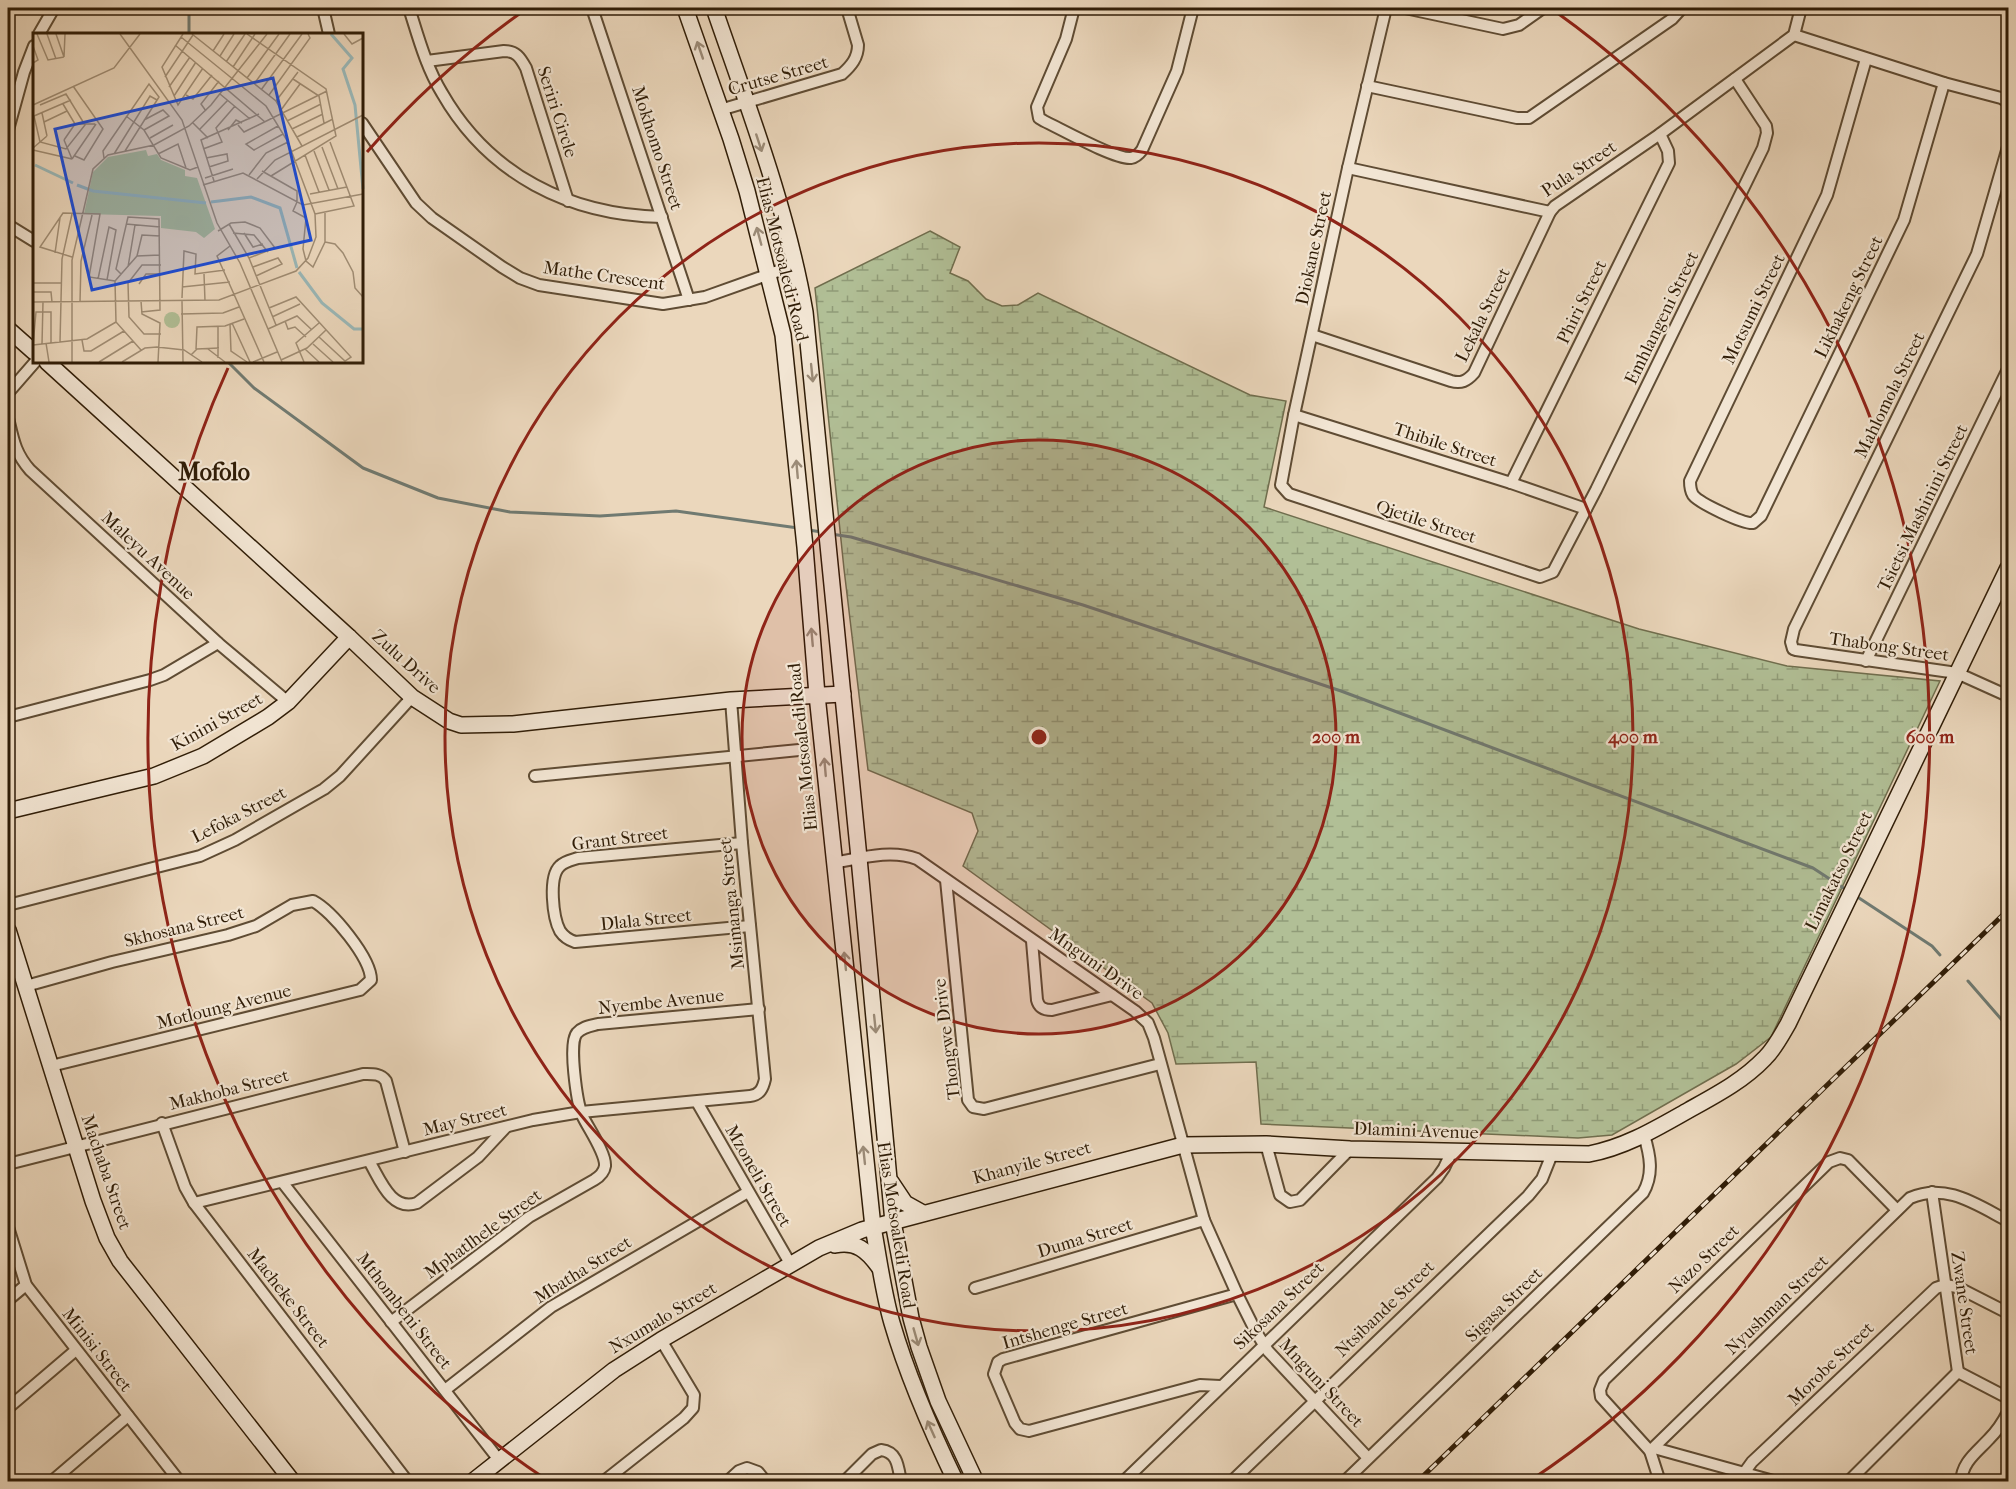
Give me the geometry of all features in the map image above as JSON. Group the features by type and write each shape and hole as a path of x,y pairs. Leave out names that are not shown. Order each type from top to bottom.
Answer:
{"main road":[{"name":"Elias Motsoaledi Road","path":"685,8 747,191 783,335 805,547 817,695 873,1227 892,1322 910,1378 956,1482"},
{"name":"Elias Motsoaledi Road","path":"714,8 774,187 801,287 809,340 860,858 892,1222 919,1347 938,1401 976,1482"},
{"path":"8,329 33,351"},
{"name":"Zulu Drive","path":"48,363 412,697 449,721 476,726 513,724 731,700 843,694"},
{"name":"Limakatso Street","path":"1644,1135 1735,1084 1771,1051 1788,1024 2008,568"},
{"name":"Kinini Street","path":"8,811 154,776 220,747 288,702 349,637"},
{"name":"Machaba Street","path":"8,930 75,1146 107,1238 120,1261 293,1482"},
{"name":"Dlamini Avenue","path":"1183,1145 1266,1144 1350,1149 1589,1154 1608,1150 1644,1135"},
{"name":"Khanyile Street","path":"892,1222 1183,1145"},
{"path":"889,1179 905,1203 922,1213"},
{"name":"Nxumalo Street","path":"472,1482 614,1370 661,1340 819,1248 862,1230 892,1222"},
{"path":"819,1248 841,1244 858,1245 866,1250 880,1269"}],"street":[{"path":"40,33 54,8"},
{"path":"409,8 440,91 460,122 489,154 518,176 542,190 578,205 615,214 662,217"},
{"name":"Mokhomo Street","path":"592,8 689,300"},
{"name":"Crutse Street","path":"720,110 842,75 855,60 858,52 847,8"},
{"path":"1074,8 1066,39 1036,111 1041,120 1114,154 1130,158 1139,155 1142,150 1177,71 1193,8"},
{"name":"Diokane Street","path":"1289,494 1282,488 1280,480 1348,168 1386,8"},
{"path":"1405,8 1503,29 1519,25 1543,8"},
{"path":"1367,86 1517,118 1529,118 1672,19 1682,8"},
{"path":"1801,8 1794,35 2008,101"},
{"path":"323,10 329,33"},
{"name":"Pula Street","path":"1348,168 1550,212 1560,202 1660,134 1794,35"},
{"path":"8,130 33,49"},
{"name":"Seriri Circle","path":"427,61 504,51 512,51 519,56 530,79 568,201"},
{"name":"Motsumi Street","path":"1761,516 1749,524 1737,520 1696,498 1690,490 1690,481 1827,195 1866,59"},
{"name":"Emhlangeni Street","path":"1553,573 1767,140 1766,126 1735,79"},
{"name":"Likhakeng Street","path":"1761,516 1904,220 1944,83"},
{"name":"Mathe Crescent","path":"363,125 416,203 432,218 520,278 539,285 663,303 705,297 795,265"},
{"name":"Phiri Street","path":"1511,483 1669,163 1668,151 1660,134"},
{"name":"Mahlomola Street","path":"1796,650 1791,646 1794,629 1977,254 2008,147"},
{"name":"Lekala Street","path":"1312,335 1456,383 1468,379 1474,373 1550,212"},
{"path":"8,225 33,240"},
{"path":"8,393 34,363"},
{"name":"Tsietsi Mashinini Street","path":"1866,661 2008,369"},
{"name":"Thibile Street","path":"1294,415 1586,509"},
{"name":"Maleyu Avenue","path":"8,418 15,448 30,470 218,643 288,702"},
{"name":"Qjetile Street","path":"1289,494 1540,577 1553,573"},
{"path":"8,717 150,680 164,675 218,643"},
{"name":"Thabong Street","path":"1796,650 1957,673 2008,696"},
{"name":"Lefoka Street","path":"8,905 200,856 224,845 324,789 340,776 412,697"},
{"name":"Msimanga Street","path":"731,700 734,758 765,1079 759,1093 750,1096"},
{"path":"535,776 799,750"},
{"name":"Grant Street","path":"556,921 553,879 560,866 568,861 578,858 742,843"},
{"name":"Mnguni Drive","path":"834,863 892,854 917,859 1112,995 1148,1023 1155,1038 1160,1064 1204,1220 1237,1294"},
{"name":"Thongwe Drive","path":"946,880 968,1100 973,1107 978,1110 984,1109 1160,1064"},
{"name":"Skhosana Street","path":"26,986 112,962 228,935 256,926 292,905 312,901 321,905 361,952"},
{"name":"Dlala Street","path":"556,921 561,933 575,942 750,926"},
{"path":"1032,941 1037,1000 1044,1009 1052,1010 1112,995"},
{"name":"Motloung Avenue","path":"51,1066 360,990 371,980 371,972 361,952"},
{"name":"Nyembe Avenue","path":"581,1112 572,1057 572,1043 577,1033 585,1028 598,1024 759,1009"},
{"name":"Makhoba Street","path":"8,1164 162,1123 363,1074 374,1074 386,1081 405,1152"},
{"name":"May Street","path":"194,1203 283,1183 507,1126 581,1112 750,1096"},
{"name":"Mzoneli Street","path":"697,1102 791,1265"},
{"name":"Mphatlhele Street","path":"391,1322 529,1217 599,1177 605,1163 581,1112"},
{"name":"Macheke Street","path":"162,1123 185,1187 194,1203 408,1482"},
{"path":"369,1161 390,1196 398,1202 411,1205 417,1203 478,1157 507,1126"},
{"name":"Sigasa Street","path":"1344,1482 1643,1193 1650,1178 1651,1163 1644,1135"},
{"path":"1266,1144 1280,1195 1290,1202 1300,1200 1350,1149"},
{"name":"Sikosana Street","path":"1123,1482 1437,1178 1452,1151"},
{"name":"Ntsibande Street","path":"1231,1482 1528,1196 1542,1179 1552,1154"},
{"name":"Nazo Street","path":"1652,1450 1601,1397 1602,1383 1818,1171 1836,1159 1848,1160 1897,1210"},
{"name":"Mthombeni Street","path":"283,1183 499,1460"},
{"name":"Mbatha Street","path":"445,1390 551,1307 748,1192"},
{"path":"1932,1192 1956,1195 2008,1221"},
{"name":"Nyushman Street","path":"1652,1450 1910,1198 1932,1192"},
{"name":"Zwane Street","path":"1848,1482 1958,1372 1932,1192"},
{"name":"Duma Street","path":"975,1288 1204,1220"},
{"name":"Minisi Street","path":"8,1227 26,1285 180,1481"},
{"path":"1945,1284 1962,1289 2008,1312"},
{"name":"Morobe Street","path":"1744,1477 1752,1462 1926,1296 1945,1284"},
{"path":"8,1300 26,1285"},
{"name":"Mnguni Street","path":"1237,1294 1263,1345 1368,1458"},
{"name":"Intshenge Street","path":"1220,1386 1207,1384 1194,1386 1029,1431 1020,1429 1015,1423 994,1374 998,1362 1003,1359 1237,1294"},
{"path":"603,1482 684,1418 693,1408 694,1395 661,1340"},
{"path":"8,1408 76,1350"},
{"path":"1958,1372 2008,1398"},
{"path":"1961,1482 1967,1461 1998,1428 2008,1412"},
{"path":"51,1482 128,1416"},
{"path":"1652,1450 1744,1477 1777,1482"},
{"path":"1652,1450 1660,1482"},
{"path":"844,1482 876,1452 886,1451 893,1455 898,1465 901,1482"},
{"path":"727,1482 739,1471 747,1468 758,1472 766,1482"}],"green space":[{"path":"930,231 960,247 950,273 968,281 986,299 1002,306 1018,305 1038,293 1250,395 1286,401 1264,507 1639,629 1787,666 1940,681 1771,1037 1736,1064 1612,1135 1578,1138 1261,1124 1256,1062 1176,1064 1168,1033 1152,1003 963,866 978,831 972,813 868,770 844,569 815,288"}],"waterway":[{"path":"189,8 189,33"},
{"path":"229,363 254,388 363,468 438,498 510,512 600,516 676,511 798,528"},
{"path":"808,530 822,532"},
{"path":"831,534 851,537 1083,605 1341,691 1813,868 1848,891"},
{"path":"1856,896 1932,946 1940,955"},
{"path":"1968,981 2008,1027"}],"railway":[{"path":"1417,1482 2008,910"}],"district":[{"name":"Mofolo","path":"214,472"}]}
